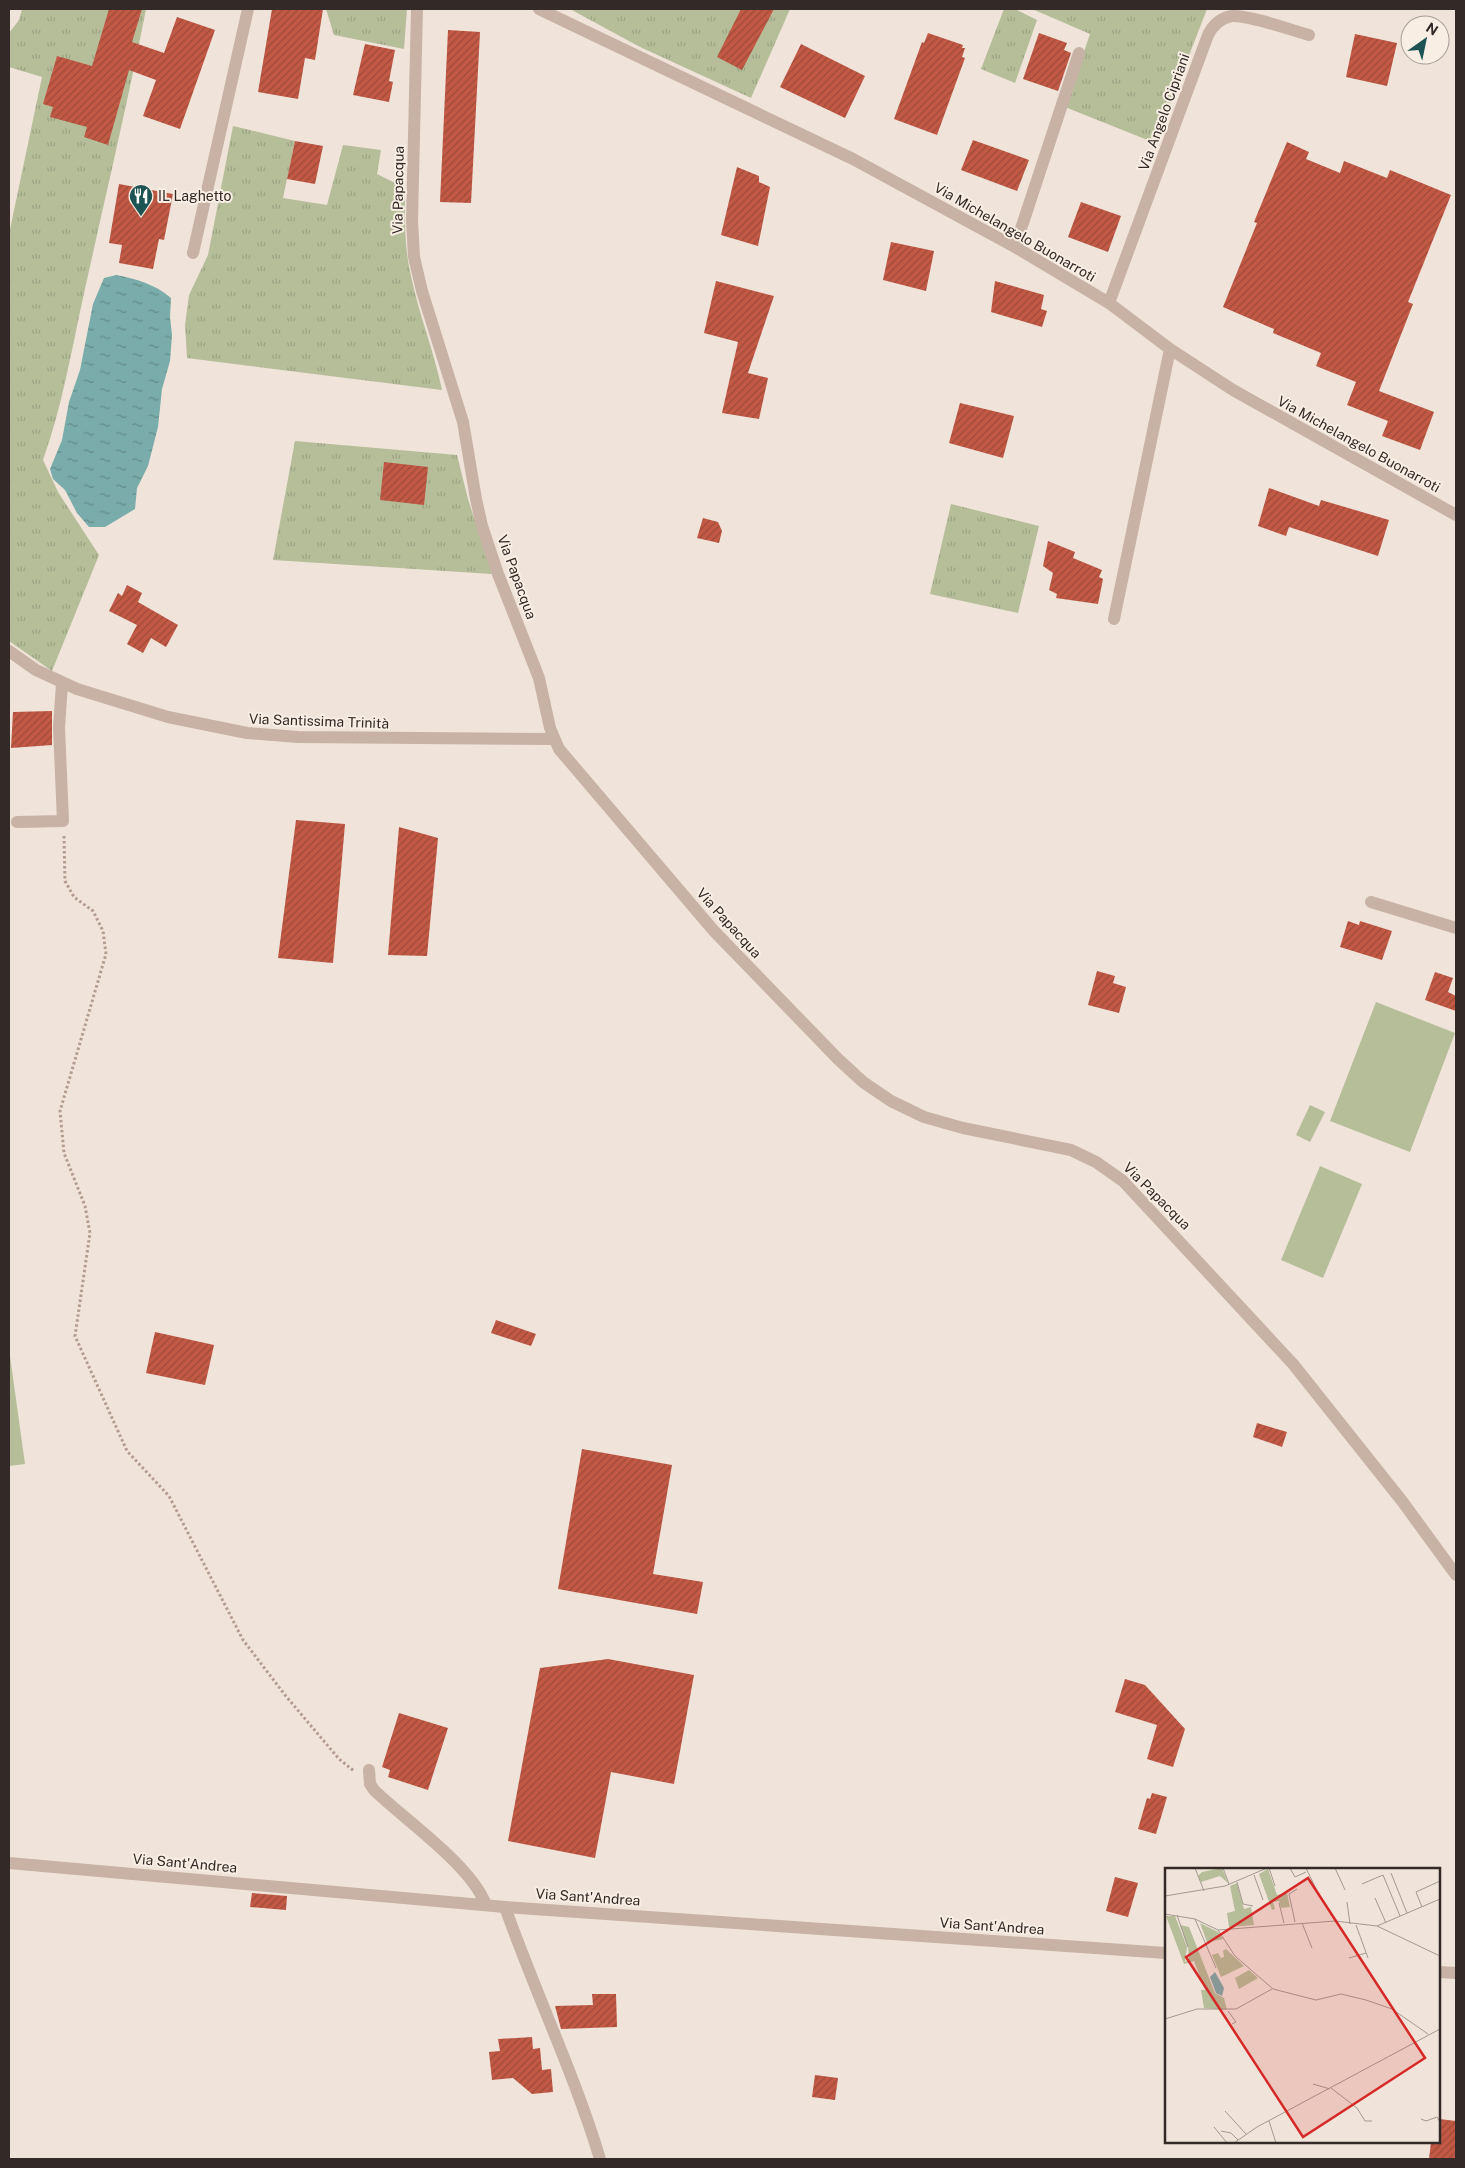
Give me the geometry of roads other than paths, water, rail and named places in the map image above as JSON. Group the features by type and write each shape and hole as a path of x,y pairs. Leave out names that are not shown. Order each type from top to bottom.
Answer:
{"street":[{"path":"193,253 248,9"},
{"name":"Via Papacqua","path":"418,9 412,220 414,262 463,422 476,499 485,534 498,574 539,678 554,739 570,765 714,931 831,1052 863,1082 891,1101 924,1117 963,1128 1071,1150 1096,1162 1123,1181 1238,1302 1302,1375 1413,1515 1456,1575"},
{"name":"Via Michelangelo Buonarroti","path":"539,9 852,159 1015,247 1109,304 1170,349 1233,390 1456,515"},
{"name":"Via Angelo Cipriani","path":"1109,304 1208,35 1213,27 1222,19 1237,16 1309,35"},
{"path":"1015,247 1080,53"},
{"path":"1114,619 1170,349"},
{"name":"Via Santissima Trinità","path":"9,651 36,670 62,684 168,717 259,735 387,739 554,739"},
{"path":"17,822 64,821 59,727 62,684"},
{"path":"1371,902 1456,928"},
{"path":"369,1770 370,1784 378,1794 464,1871 474,1882 486,1905"},
{"name":"Via Sant'Andrea","path":"9,1863 505,1907 1165,1953"},
{"path":"505,1907 528,1970 578,2090 600,2159"},
{"path":"1440,1972 1456,1973"}],"water":[{"path":"116,275 145,283 171,298 170,317 172,335 170,361 162,389 158,427 148,466 137,488 135,509 105,527 89,527 77,513 65,490 53,479 50,469 62,440 69,402 80,370 93,304 104,278"}],"place":[{"name":"IL Laghetto","path":"141,217"}]}
